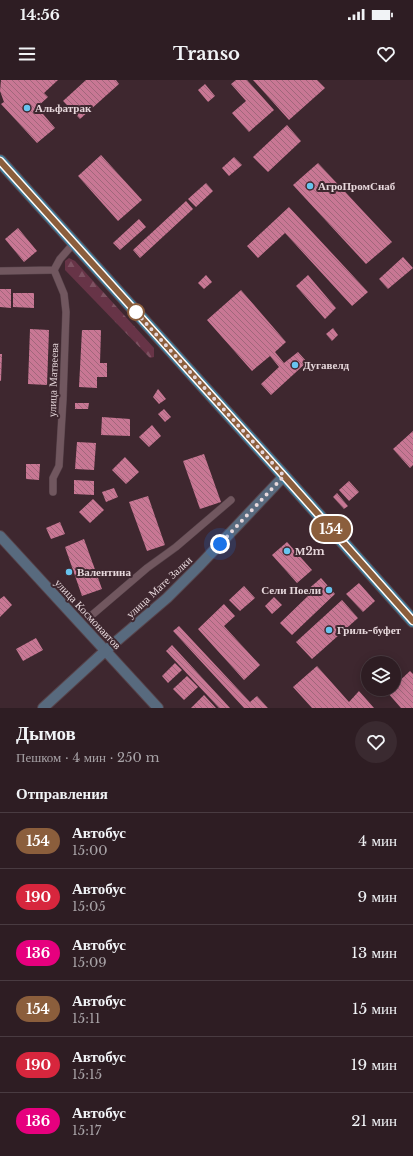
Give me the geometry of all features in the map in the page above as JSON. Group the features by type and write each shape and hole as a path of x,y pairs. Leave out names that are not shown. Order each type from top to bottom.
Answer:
{"main road":[{"path":"0,161 413,621"}],"street":[{"path":"0,271 54,270 60,259 74,243"},
{"name":"улица Матвеева","path":"53,492 53,478 59,466 66,312 64,294 54,270"},
{"name":"улица Мате Залки","path":"43,708 105,651 167,598 284,476"},
{"name":"улица Космонавтов","path":"92,615 147,568 176,547 232,500"},
{"name":"улица Космонавтов","path":"0,536 158,708"}],"green space":[{"path":"69,258 75,261 154,348 154,357 150,358 65,270 65,261"}],"building":[{"path":"1,80 58,80 44,93 48,97 37,107 55,128 37,143 1,104 4,102 0,91"},
{"path":"86,80 116,80 119,84 80,119 63,101"},
{"path":"236,80 247,80 274,110 249,132 232,113 246,101 231,84"},
{"path":"253,80 317,80 325,88 289,120"},
{"path":"205,84 215,96 208,102 198,90"},
{"path":"287,125 301,141 268,172 253,157"},
{"path":"101,155 142,200 118,221 78,176"},
{"path":"234,157 242,165 229,176 222,168"},
{"path":"318,163 392,242 366,264 293,185"},
{"path":"206,183 213,191 196,207 188,199"},
{"path":"186,201 193,209 140,258 133,250"},
{"path":"289,207 368,292 352,306 285,233 258,258 247,246"},
{"path":"139,219 146,227 120,250 113,243"},
{"path":"18,228 37,251 24,262 5,239"},
{"path":"403,257 413,268 388,289 379,279"},
{"path":"206,275 212,282 204,289 198,283"},
{"path":"308,275 336,308 325,319 296,286"},
{"path":"0,289 11,289 11,308 0,307"},
{"path":"241,290 286,342 275,352 284,363 298,352 307,362 271,395 261,384 279,367 270,356 252,371 207,320"},
{"path":"13,293 34,293 34,308 13,307"},
{"path":"333,328 338,335 332,341 326,334"},
{"path":"30,329 49,330 47,385 28,384"},
{"path":"82,330 101,330 100,363 107,363 107,377 97,377 97,388 79,387"},
{"path":"0,354 2,354 1,381 0,381"},
{"path":"158,389 166,399 159,404 153,397"},
{"path":"75,403 89,403 88,409 75,409"},
{"path":"164,409 171,417 165,422 158,414"},
{"path":"102,417 130,419 130,436 101,435"},
{"path":"152,425 161,436 149,447 139,437"},
{"path":"413,431 413,465 410,468 393,449"},
{"path":"77,442 96,443 94,470 75,469"},
{"path":"204,454 221,502 200,509 183,461"},
{"path":"125,457 139,472 126,484 112,470"},
{"path":"26,464 40,464 39,480 26,479"},
{"path":"74,480 94,481 94,495 74,494"},
{"path":"349,481 359,492 349,501 339,490"},
{"path":"114,488 118,497 106,502 102,492"},
{"path":"337,493 348,506 344,509 333,497"},
{"path":"148,496 165,545 147,551 129,502"},
{"path":"93,499 104,510 90,523 79,512"},
{"path":"60,522 65,534 51,539 46,528"},
{"path":"84,539 102,589 82,596 65,547"},
{"path":"287,542 312,570 297,583 272,555"},
{"path":"321,578 335,594 292,635 280,623 308,596 305,592"},
{"path":"359,583 375,601 363,612 346,594"},
{"path":"244,586 255,598 240,611 229,600"},
{"path":"4,596 12,605 0,617 0,599"},
{"path":"274,597 282,605 272,614 265,606"},
{"path":"342,600 358,618 312,659 296,642"},
{"path":"224,604 235,616 224,626 260,665 244,680 198,629"},
{"path":"179,626 250,702 257,696 268,708 244,708 173,631"},
{"path":"36,638 43,650 23,661 16,649"},
{"path":"172,645 230,708 219,708 166,651"},
{"path":"175,663 182,670 168,683 162,676"},
{"path":"317,666 349,702 359,691 361,696 363,696 374,708 312,708 293,687"},
{"path":"410,671 413,674 413,708 401,708 390,696 401,696 401,679"},
{"path":"187,676 198,687 184,700 173,689"},
{"path":"204,695 216,708 191,708"}],"bus line":[{"name":"154","path":"0,161 413,621"}],"place":[{"name":"Альфатрак","path":"27,108"},
{"name":"АгроПромСнаб","path":"310,186"},
{"name":"Дугавелд","path":"295,365"},
{"name":"М2m","path":"287,551"},
{"name":"Валентина","path":"69,572"},
{"name":"Сели Поели","path":"329,590"},
{"name":"Гриль-буфет","path":"329,630"}],"route":[{"path":"136,312 134,310 284,476 220,544"}]}
